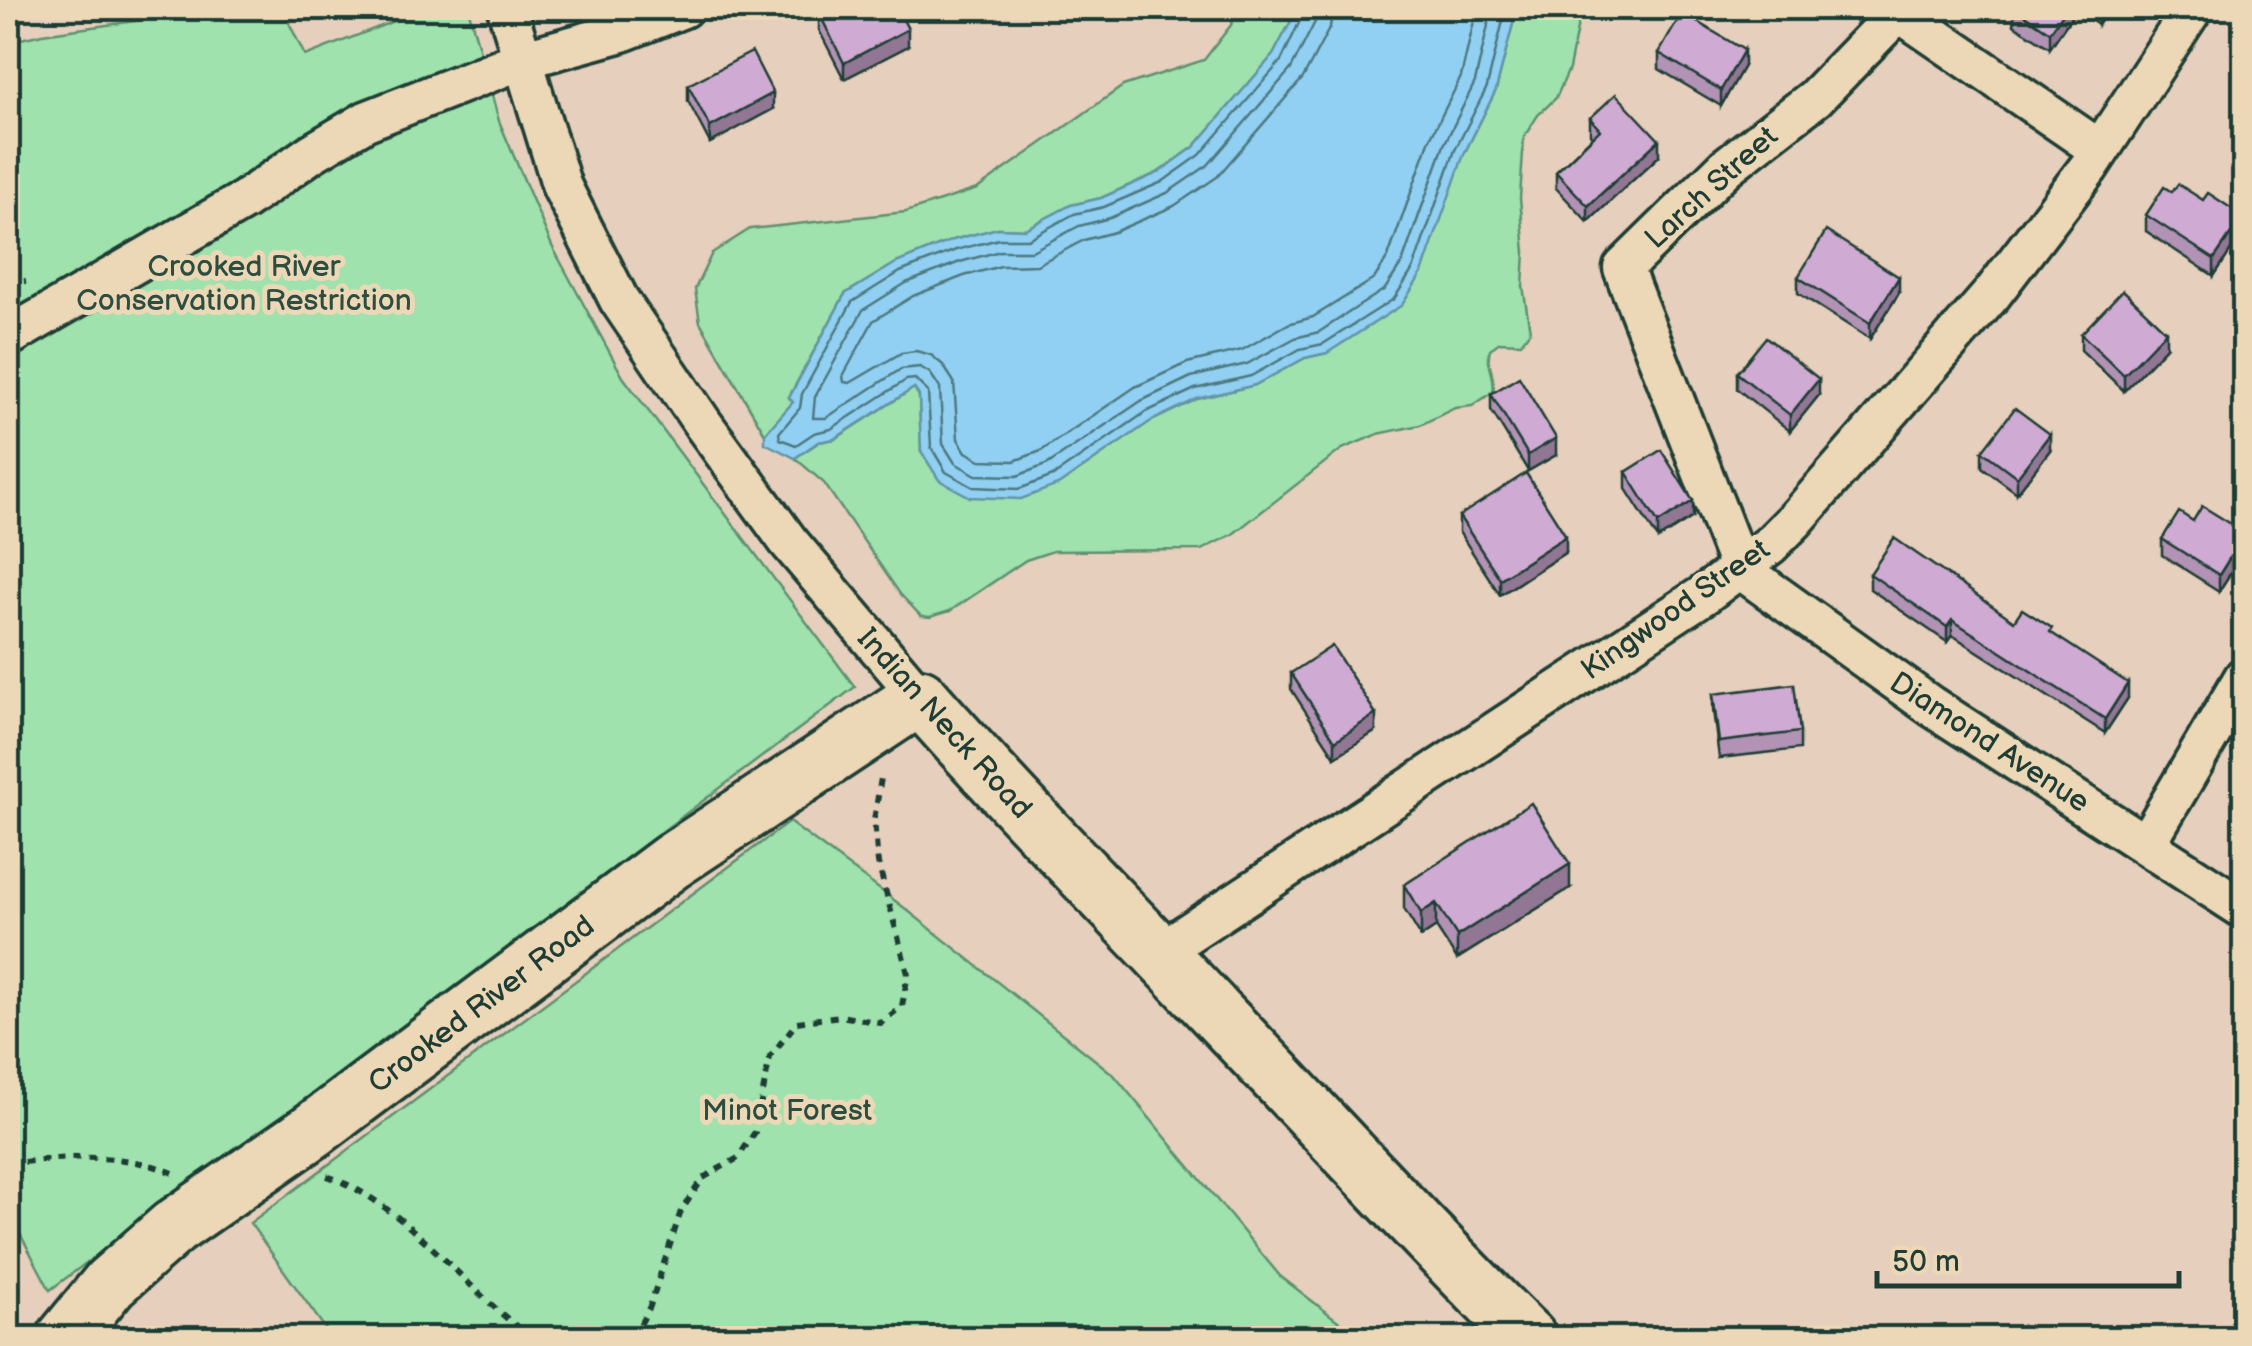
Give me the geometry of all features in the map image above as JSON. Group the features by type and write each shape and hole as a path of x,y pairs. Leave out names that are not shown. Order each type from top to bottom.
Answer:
{"street":[{"name":"Indian Neck Road","path":"507,8 562,186 620,300 777,526 908,705 987,774 1370,1178 1528,1338"},
{"path":"8,336 244,200 356,126 524,59 619,33 683,8"},
{"name":"Kingwood Street","path":"1158,952 1740,569 1795,520 1992,294 2100,150 2193,8"},
{"path":"1898,9 2100,150"},
{"name":"Larch Street","path":"1740,569 1623,268 1726,166 1816,98 1898,9"},
{"name":"Diamond Avenue","path":"1740,569 1931,706 2244,909"},
{"path":"2146,844 2244,678"},
{"name":"Crooked River Road","path":"65,1338 127,1266 245,1177 672,862 908,705"}],"path":[{"path":"634,1338 650,1306 681,1211 703,1178 738,1158 755,1132 770,1057 797,1022 840,1016 881,1023 902,1006 908,974 878,863 874,820 908,705"},
{"path":"8,1161 86,1155 161,1168 203,1185 245,1177"},
{"path":"315,1175 329,1176 364,1192 532,1338"}],"green space":[{"name":"Crooked River Conservation Restriction","path":"229,8 282,8 305,56 427,8 468,8 499,121 552,246 623,377 855,687 50,1290 8,1211 8,42"},
{"path":"1238,8 1298,8 1273,55 1194,147 1157,173 1101,198 1071,205 1025,229 998,228 953,240 896,263 845,294 789,397 794,401 765,434 700,322 695,289 712,253 750,229 906,212 977,189 1123,86 1204,60 1231,25"},
{"path":"1517,8 1581,8 1569,69 1556,98 1538,115 1524,137 1520,198 1525,252 1523,286 1530,331 1521,343 1500,342 1490,349 1493,392 1472,406 1455,408 1420,425 1378,434 1342,449 1233,534 1201,550 1053,551 1026,560 950,611 921,616 900,594 824,483 795,458 819,442 835,439 914,388 919,395 921,451 1058,485 1151,421 1197,399 1255,385 1305,358 1327,353 1464,154 1496,90"},
{"name":"Minot Forest","path":"789,822 902,906 1114,1075 1280,1276 1360,1338 332,1338 250,1223"}],"water":[{"path":"1298,8 1517,8 1496,90 1464,154 1422,273 1402,305 1327,353 1305,358 1255,385 1197,399 1151,421 1058,485 1021,499 970,497 939,480 921,451 919,396 914,388 834,439 818,442 795,458 765,443 765,434 793,402 789,398 845,294 896,263 953,240 998,228 1025,229 1071,205 1101,198 1158,173 1194,147 1273,55"}],"building":[{"path":"830,8 897,8 908,29 844,63 819,13"},
{"path":"2014,8 2067,8 2050,32"},
{"path":"1682,13 1744,50 1721,90 1659,53"},
{"path":"752,52 773,93 710,127 688,85"},
{"path":"1616,94 1659,140 1588,206 1556,172 1600,130 1590,118"},
{"path":"2178,184 2203,200 2208,193 2243,216 2214,259 2146,215 2164,187 2172,192"},
{"path":"1826,231 1899,277 1870,323 1798,277"},
{"path":"2123,290 2166,331 2124,375 2081,334"},
{"path":"1766,337 1819,379 1790,415 1737,373"},
{"path":"1519,377 1556,438 1528,455 1491,394"},
{"path":"2015,408 2050,434 2017,477 1982,451"},
{"path":"1661,450 1693,501 1658,523 1626,472"},
{"path":"1526,473 1566,536 1500,579 1459,516"},
{"path":"2202,506 2244,532 2219,575 2162,539 2179,512 2193,521"},
{"path":"1894,538 2014,621 2022,609 2128,683 2105,719 1952,620 1947,627 1870,574"},
{"path":"1332,646 1376,714 1335,741 1291,673"},
{"path":"1794,684 1800,732 1719,742 1713,694"},
{"path":"1531,803 1570,864 1457,936 1436,903 1421,913 1404,885"}]}
